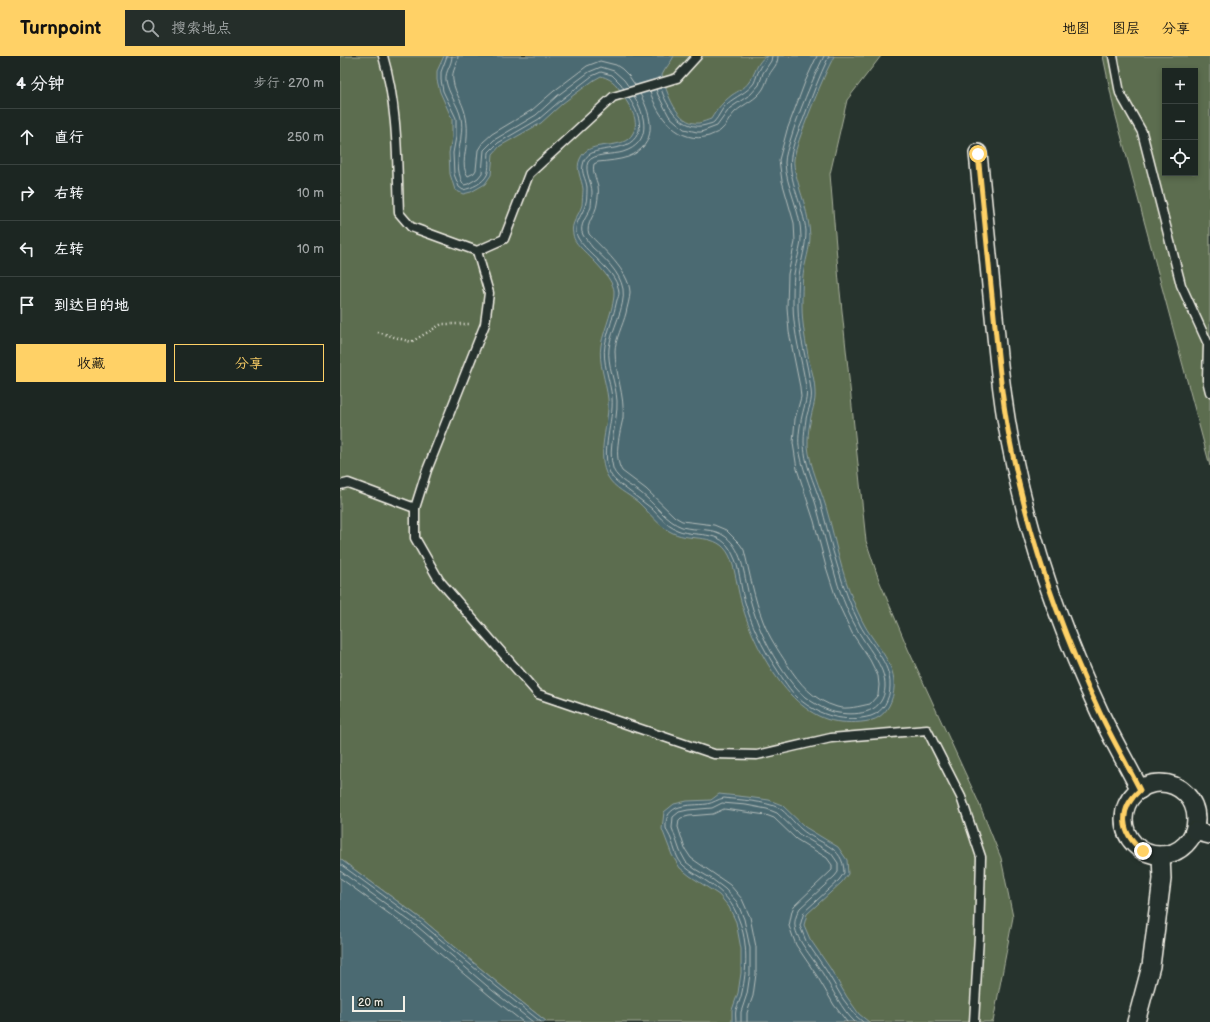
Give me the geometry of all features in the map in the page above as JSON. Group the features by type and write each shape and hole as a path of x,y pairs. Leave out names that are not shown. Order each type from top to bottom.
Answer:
{"street":[{"path":"978,154 1004,408 1012,451 1034,543 1070,643 1100,714 1140,790"},
{"path":"1159,784 1178,788 1186,794 1192,802 1196,822 1202,833 1190,839 1185,846 1170,854 1161,855 1143,851 1136,846 1130,838 1124,821 1127,808 1133,796 1140,790 1149,785 1159,784"},
{"path":"1136,1022 1152,966 1162,879 1161,855"}],"lane":[{"path":"384,56 394,106 398,213 411,227 477,251 504,239 529,174 613,97 677,78 697,56"},
{"path":"1113,56 1120,93 1142,132 1181,285 1208,344 1207,380 1210,392"},
{"path":"477,251 489,293 485,324 427,470 415,508 415,538 439,580 538,694 714,754 757,755 831,738 927,730 961,797 981,857 979,936 974,1022"},
{"path":"340,485 348,483 415,508"}],"path":[{"path":"378,332 411,342 442,324 485,324"}],"green space":[{"path":"340,56 881,56 847,100 830,174 839,282 866,541 879,580 908,649 978,801 1001,858 1013,917 993,1022 547,1022 423,920 340,859"},
{"path":"1103,56 1210,56 1210,466 1114,109"}],"water":[{"path":"444,56 674,56 662,75 666,90 674,106 684,119 699,123 711,119 726,100 741,90 749,82 758,65 766,56 834,56 806,121 794,159 795,171 809,224 810,236 803,275 802,294 803,327 815,388 815,400 808,434 808,446 813,469 826,507 852,598 865,626 883,653 893,674 893,697 889,706 879,717 866,721 841,722 823,718 805,708 790,694 776,676 754,638 746,618 733,565 724,548 711,540 680,536 668,530 638,502 614,484 604,469 603,449 608,399 600,352 602,339 613,304 614,291 610,280 576,242 572,230 582,205 583,189 578,166 584,152 598,146 622,142 628,139 635,128 635,119 633,114 619,89 612,81 601,76 594,80 563,103 541,123 500,146 493,154 491,175 485,184 471,192 463,194 455,190 450,174 449,153 452,137 452,119 440,92 437,80 437,71"},
{"path":"719,794 769,800 782,805 805,827 838,847 847,860 848,874 842,882 807,914 804,925 810,939 830,968 847,997 859,1014 869,1022 732,1022 732,1010 738,993 741,973 741,949 736,922 729,907 719,895 680,868 672,855 662,829 664,812 674,804 687,801 711,800"},
{"path":"340,859 423,920 547,1022 340,1022"}],"route":[{"path":"978,154 1004,408 1021,491 1034,543 1070,643 1100,714 1140,790 1128,803 1124,821 1130,838 1136,846 1143,851"}]}
